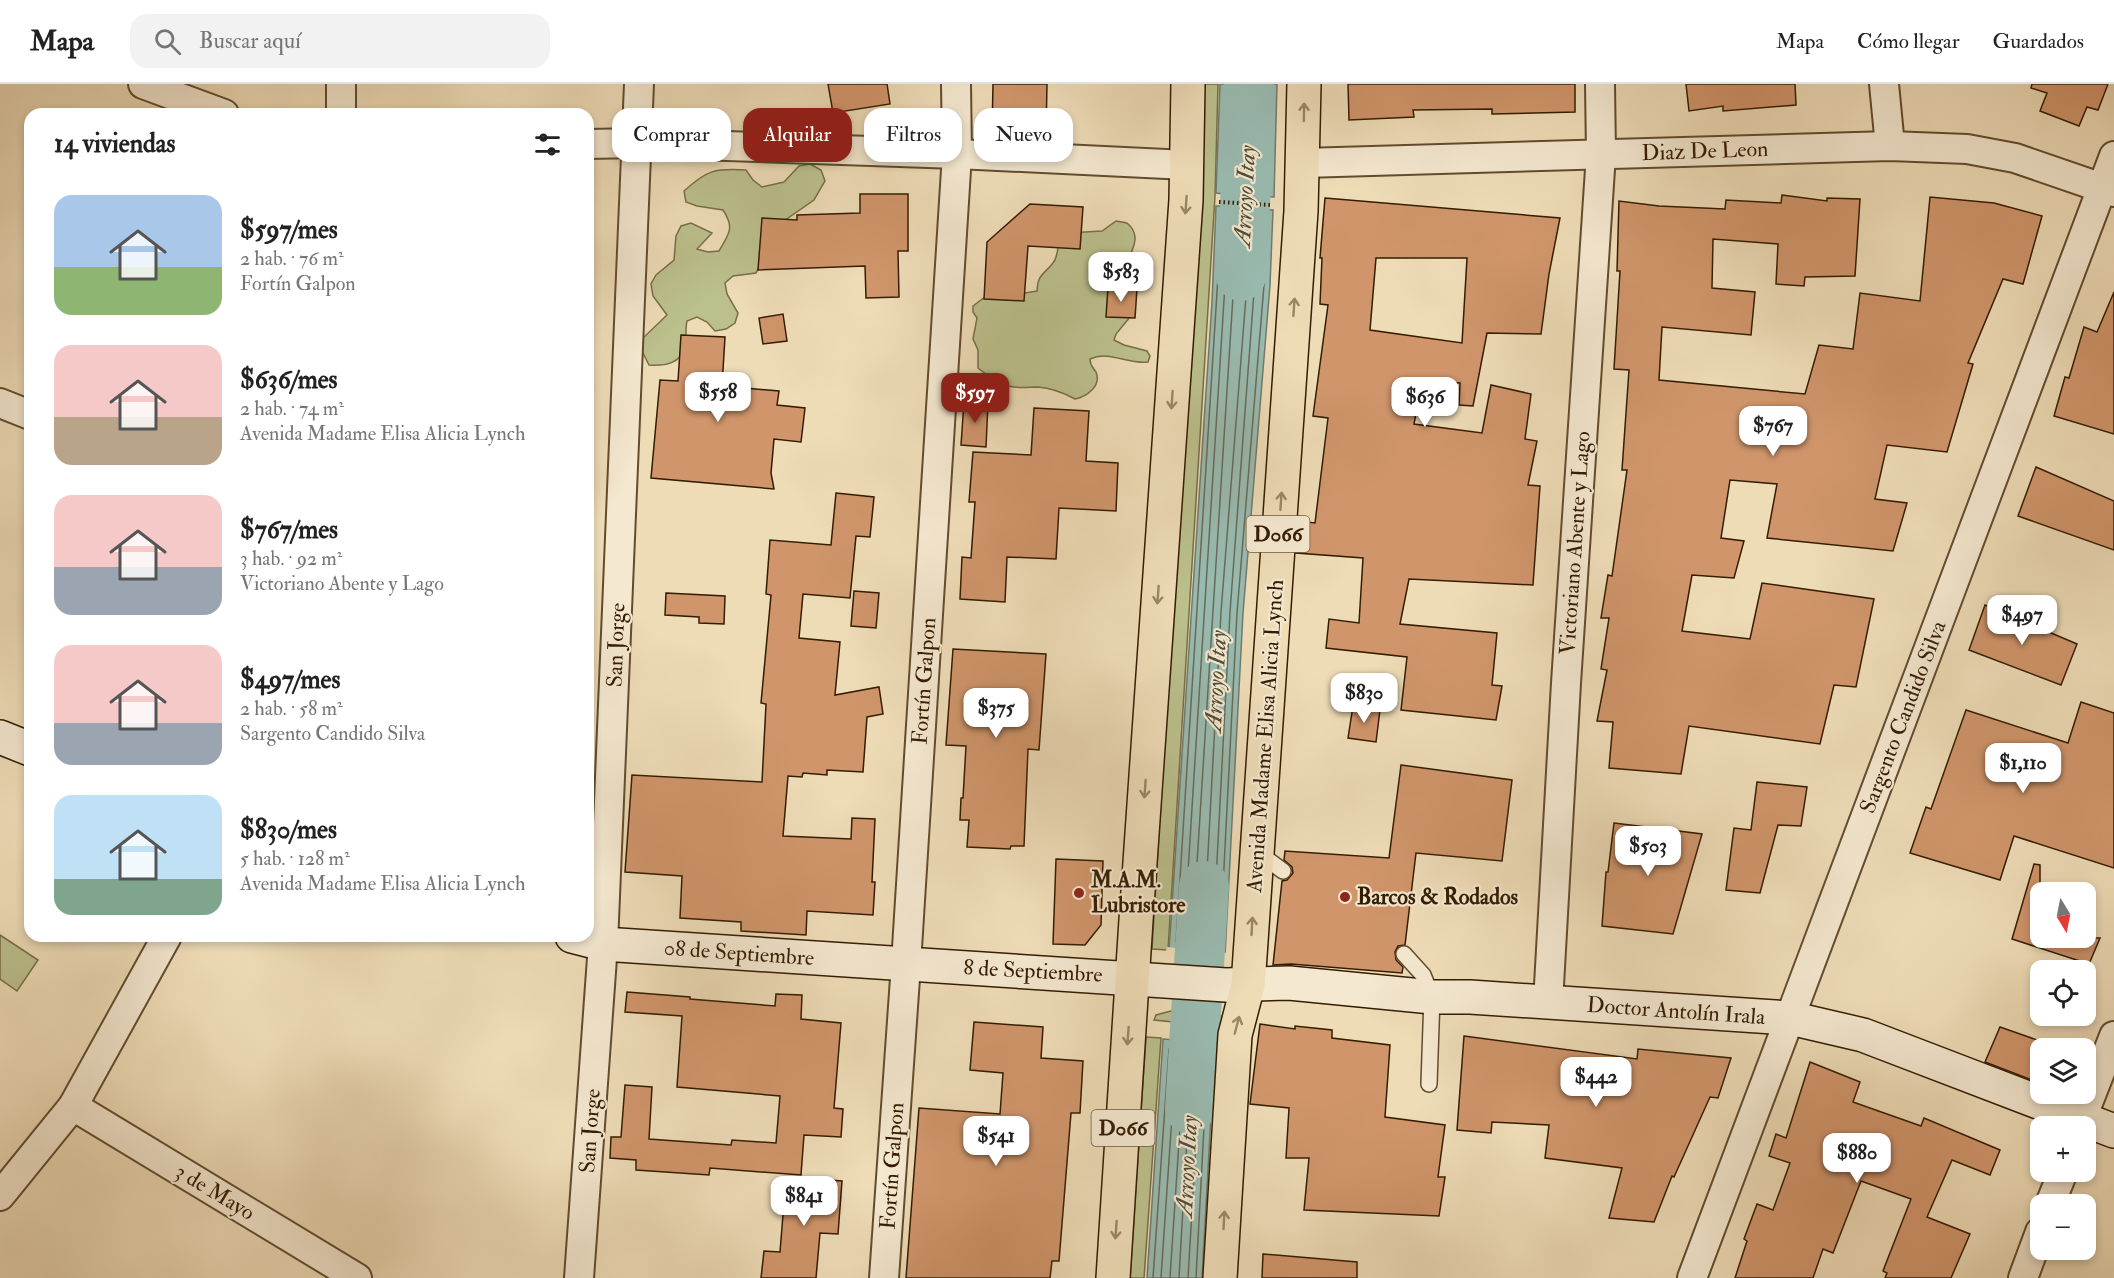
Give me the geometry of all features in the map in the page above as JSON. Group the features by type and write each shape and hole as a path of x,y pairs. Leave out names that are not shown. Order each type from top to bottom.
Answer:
{"highway":[{"name":"D066","path":"1113,1278 1146,978 1187,165 1188,84"},
{"name":"Avenida Madame Elisa Alicia Lynch","path":"1221,1278 1235,1035 1234,984 1256,851 1300,223 1304,84"}],"street":[{"path":"143,84 208,108"},
{"path":"341,84 341,108"},
{"name":"San Jorge","path":"639,84 639,108"},
{"name":"Fortín Galpon","path":"956,84 956,108"},
{"name":"Victoriano Abente y Lago","path":"1548,1003 1566,684 1601,154 1600,84"},
{"path":"1884,84 1890,146"},
{"path":"594,144 612,144"},
{"path":"731,146 864,151"},
{"name":"Diaz De Leon","path":"1302,163 1890,146 1967,149 2014,158 2108,190"},
{"path":"962,154 1187,165"},
{"name":"Sargento Candido Silva","path":"1692,1278 2108,190 2114,156"},
{"name":"San Jorge","path":"579,1278 603,944 637,162"},
{"name":"Fortín Galpon","path":"884,1278 956,162"},
{"path":"0,403 24,413"},
{"path":"0,737 24,747"},
{"path":"0,1196 73,1106 164,942"},
{"name":"08 de Septiembre","path":"594,942 906,964"},
{"name":"8 de Septiembre","path":"906,964 1234,984"},
{"name":"Doctor Antolín Irala","path":"1234,984 1289,983 1432,997 1470,997 1790,1018 1863,1035 2064,1116"},
{"path":"2084,1116 2114,1036"},
{"name":"3 de Mayo","path":"73,1106 357,1278"},
{"name":"Doctor Antolín Irala","path":"2096,1127 2114,1131"},
{"path":"2023,1278 2030,1259"}],"lane":[{"path":"1256,851 1283,871"},
{"path":"1404,954 1423,975 1432,997 1429,1084"}],"path":[{"path":"1219,202 1271,205"}],"green space":[{"path":"1202,84 1218,84 1215,196 1168,950 1152,949 1198,196"},
{"path":"810,164 821,170 825,181 814,200 775,227 764,231 760,262 756,273 733,276 725,283 727,294 738,313 735,323 726,329 715,331 707,322 697,317 687,321 685,346 680,357 672,363 649,365 641,349 643,338 667,315 653,296 651,284 656,275 674,260 676,236 681,226 691,223 712,233 697,249 708,252 719,251 729,231 729,222 723,210 686,202 684,191 699,179 719,170 746,170 762,187 784,182 799,166"},
{"path":"1116,221 1127,223 1133,230 1135,241 1131,253 1137,269 1131,280 1122,286 1130,317 1114,340 1147,351 1150,356 1148,362 1134,362 1104,356 1090,359 1096,372 1097,382 1092,390 1075,399 1048,388 1005,385 978,368 978,350 973,339 977,318 973,312 973,306 985,297 1013,291 1025,293 1037,291 1040,277 1056,258 1059,239 1068,233 1102,231"},
{"path":"0,935 38,960 17,991 0,979"},
{"path":"1186,1007 1216,1011 1220,1014 1223,1027 1154,1020 1156,1015"},
{"path":"1146,1037 1161,1038 1144,1278 1130,1278"}],"water":[{"path":"1220,84 1277,84 1274,197 1225,194 1224,207 1273,210 1270,285 1243,613 1225,955 1169,950 1212,302 1216,206 1223,206 1224,194 1216,193"},
{"path":"1163,1039 1215,1043 1202,1278 1147,1278"}],"pier":[{"path":"1167,947 1228,953 1228,955 1225,958 1169,953 1166,951"}],"building":[{"path":"828,84 887,84 890,104 852,110 852,108 832,108"},
{"path":"993,84 1047,84 1046,108 992,108"},
{"path":"1348,84 1575,84 1575,112 1492,114 1492,109 1413,110 1414,117 1349,120"},
{"path":"1686,84 1795,84 1796,105 1723,111 1723,106 1689,111"},
{"path":"2032,84 2108,84 2098,110 2087,107 2079,126 2040,111 2047,93 2031,88"},
{"path":"860,194 908,194 908,251 898,251 899,297 866,298 865,266 758,270 762,218 797,220 797,215 860,213"},
{"path":"1782,195 1827,201 1827,198 1860,199 1855,276 1805,277 1804,286 1776,284 1778,244 1713,239 1712,288 1755,292 1751,335 1662,327 1659,380 1805,394 1819,345 1853,349 1860,293 1920,301 1930,197 1994,203 2042,216 2023,284 2003,279 1968,363 1973,364 1947,452 1887,445 1875,499 1907,503 1893,551 1767,538 1777,484 1730,480 1721,538 1744,541 1734,578 1692,575 1682,631 1750,639 1762,583 1874,599 1856,687 1834,685 1820,744 1689,726 1681,774 1609,768 1613,722 1597,721 1607,670 1601,669 1609,618 1601,618 1608,575 1612,576 1627,470 1622,470 1629,370 1614,369 1620,271 1617,271 1619,201 1659,206 1725,209 1726,200 1781,203"},
{"path":"1325,198 1560,218 1549,274 1541,334 1487,333 1473,406 1459,405 1460,383 1422,381 1414,424 1482,433 1491,385 1531,394 1525,439 1537,441 1528,485 1540,486 1533,585 1409,579 1400,624 1497,633 1492,685 1502,686 1496,720 1401,710 1407,657 1326,648 1329,619 1359,623 1363,558 1296,553 1299,521 1315,523 1328,418 1313,416 1328,305 1320,304 1322,258 1320,258","holes":["1376,258 1467,258 1462,343 1370,330"]},
{"path":"1030,204 1083,207 1080,249 1028,246 1024,301 984,299 987,242"},
{"path":"1108,287 1137,289 1135,318 1106,317"},
{"path":"2114,292 2114,434 2054,416 2065,377 2069,378 2084,327 2097,332"},
{"path":"783,314 787,341 763,344 759,318"},
{"path":"681,335 725,337 722,386 779,391 777,405 805,408 801,442 774,439 771,473 774,489 651,478 660,380 678,381"},
{"path":"964,402 988,403 986,447 961,445"},
{"path":"1034,408 1089,411 1086,461 1118,463 1116,511 1059,508 1056,559 1007,557 1005,602 960,599 962,557 971,558 975,502 969,502 973,452 1031,455"},
{"path":"2036,467 2114,501 2114,550 2018,516"},
{"path":"836,493 874,497 870,537 856,536 850,598 803,594 799,638 840,642 835,695 879,687 883,714 867,717 863,772 827,770 827,775 803,773 802,777 788,776 783,836 851,839 852,818 875,819 873,915 807,911 806,935 741,931 741,922 680,918 682,876 625,872 632,775 762,782 766,704 761,703 771,595 766,594 770,540 831,545"},
{"path":"854,591 879,593 876,628 851,626"},
{"path":"666,593 725,596 724,624 699,623 699,617 665,615"},
{"path":"1985,605 2077,644 2061,685 1969,650"},
{"path":"953,649 1046,654 1039,750 1028,749 1024,846 1011,846 1010,849 967,847 969,820 960,820 966,746 946,745"},
{"path":"2081,702 2114,713 2114,868 2014,836 2000,880 1910,853 1926,807 1931,809 1966,710 2068,743"},
{"path":"1353,706 1380,710 1376,742 1348,738"},
{"path":"1401,765 1512,780 1502,861 1416,853 1405,945 1398,946 1395,952 1396,960 1403,967 1402,973 1291,964 1273,965 1282,881 1287,880 1293,873 1292,867 1284,860 1285,851 1389,858"},
{"path":"1757,782 1807,787 1801,826 1778,825 1760,893 1726,890 1734,828 1751,830"},
{"path":"1614,823 1702,834 1673,934 1602,926 1606,872 1608,872"},
{"name":"M.A.M. Lubristore","path":"1056,859 1103,861 1101,925 1085,945 1053,944"},
{"path":"2034,864 2040,865 2040,882 2030,882 2030,945 2012,939"},
{"path":"2040,948 2096,948 2091,960 2077,960"},
{"path":"627,992 775,1006 776,994 802,995 801,1019 841,1023 834,1108 843,1109 841,1137 804,1135 801,1175 710,1168 709,1175 636,1170 636,1160 610,1158 611,1137 621,1137 625,1085 652,1087 649,1139 731,1145 732,1140 776,1143 780,1096 677,1087 682,1016 625,1012"},
{"path":"974,1022 1043,1027 1041,1058 1083,1061 1080,1113 1071,1113 1059,1261 1052,1261 1050,1278 906,1278 919,1108 1000,1114 1003,1073 970,1070"},
{"path":"1260,1024 1295,1029 1295,1026 1332,1030 1332,1038 1390,1045 1385,1117 1445,1125 1438,1177 1445,1177 1439,1216 1304,1210 1309,1158 1286,1158 1289,1108 1250,1104"},
{"path":"2000,1027 2031,1038 2030,1079 1985,1062"},
{"path":"1464,1036 1637,1059 1638,1049 1731,1058 1718,1098 1710,1097 1674,1177 1672,1176 1654,1222 1609,1218 1622,1168 1545,1158 1549,1125 1492,1122 1491,1133 1457,1130"},
{"path":"1810,1062 1860,1082 1853,1102 1921,1126 1924,1118 2000,1150 1990,1175 1952,1160 1927,1217 1970,1234 1951,1278 1885,1278 1887,1273 1883,1271 1911,1199 1861,1181 1833,1253 1823,1249 1813,1278 1735,1278 1747,1241 1744,1239 1757,1204 1773,1210 1790,1163 1769,1156 1776,1134 1786,1138"},
{"path":"786,1177 842,1181 838,1234 820,1233 816,1278 761,1278 764,1251 780,1252"},
{"path":"1263,1254 1357,1262 1357,1278 1262,1278"}],"waterway":[{"name":"Arroyo Itay","path":"1241,276 1249,84"},
{"name":"Arroyo Itay","path":"1190,1109 1204,886"}],"place":[{"name":"M.A.M. Lubristore","path":"1079,893"},
{"name":"Barcos & Rodados","path":"1345,897"}]}
